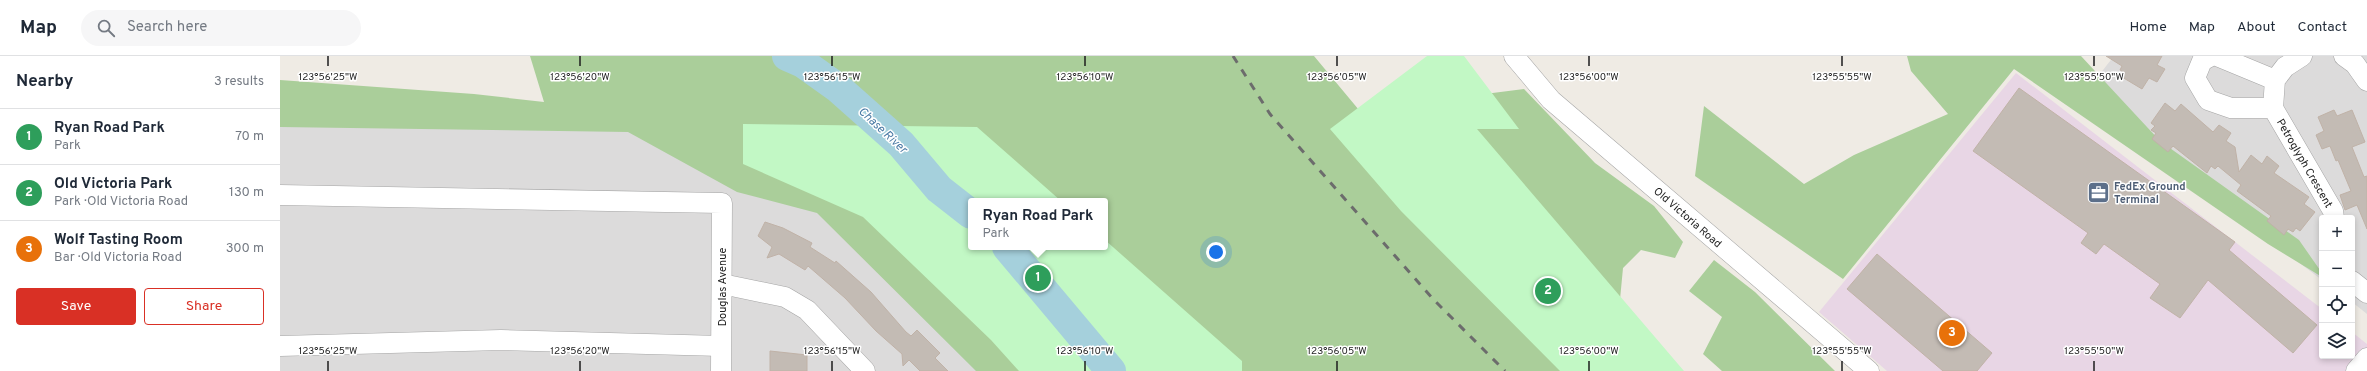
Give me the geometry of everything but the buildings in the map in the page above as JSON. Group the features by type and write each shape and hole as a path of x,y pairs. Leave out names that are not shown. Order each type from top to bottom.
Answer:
{"street":[{"name":"Old Victoria Road","path":"1514,56 1551,100 1869,371"},
{"name":"Petroglyph Crescent","path":"2211,56 2202,61 2195,78 2208,100 2231,108 2273,108"},
{"path":"2217,56 2275,80 2285,67 2302,56"},
{"path":"2344,56 2355,64 2367,81"},
{"name":"Petroglyph Crescent","path":"2275,80 2273,108 2333,211 2334,215"},
{"name":"Douglas Avenue","path":"280,195 722,203 721,371"},
{"path":"2355,283 2367,293"},
{"path":"722,284 786,297 807,310 865,371"},
{"path":"280,346 500,340 721,346"},
{"path":"2356,371 2367,358"}],"shaded area":[{"path":"2114,56 2367,56 2367,314 2355,304 2355,215 2319,215 2319,278 2081,98"},
{"path":"2016,73 2319,307 2319,359 2355,359 2355,334 2367,344 2367,371 1887,371 1819,312"},
{"path":"280,121 695,123 863,217 1019,371 280,371"}],"green space":[{"path":"530,56 1314,56 1359,110 1524,89 1595,163 1654,206 1683,242 1675,258 1641,250 1623,268 1617,331 1652,371 976,371 817,213 737,192 628,132 280,127 280,80 474,94 544,102"},
{"path":"1427,56 1464,56 1519,129 1477,129 1684,371 1560,371 1401,211 1330,129"},
{"path":"1907,56 2081,56 2160,141 2299,240 2319,269 2319,275 2268,244 2014,69 1843,279 1695,176 1704,106 1804,184 1854,155 1948,114 1911,71"},
{"path":"743,124 977,127 1058,198 968,198 968,250 1108,250 1108,243 1242,361 1242,371 1019,371 991,340 863,217 743,164"},
{"path":"1714,260 1755,292 1835,371 1722,371 1703,354 1722,317 1689,291"}],"waterway":[{"name":"Chase River","path":"787,56 803,63 838,88 901,144 939,189 968,212"},
{"name":"Chase River","path":"1010,250 1111,371"}],"railway":[{"path":"1233,56 1270,114 1434,300 1505,371"}],"place":[{"name":"FedEx Ground Terminal","path":"2098,192"},
{"name":"Ryan Road Park","path":"1038,278"},
{"name":"Old Victoria Park","path":"1548,291"},
{"name":"Wolf Tasting Room","path":"1952,333"}]}
